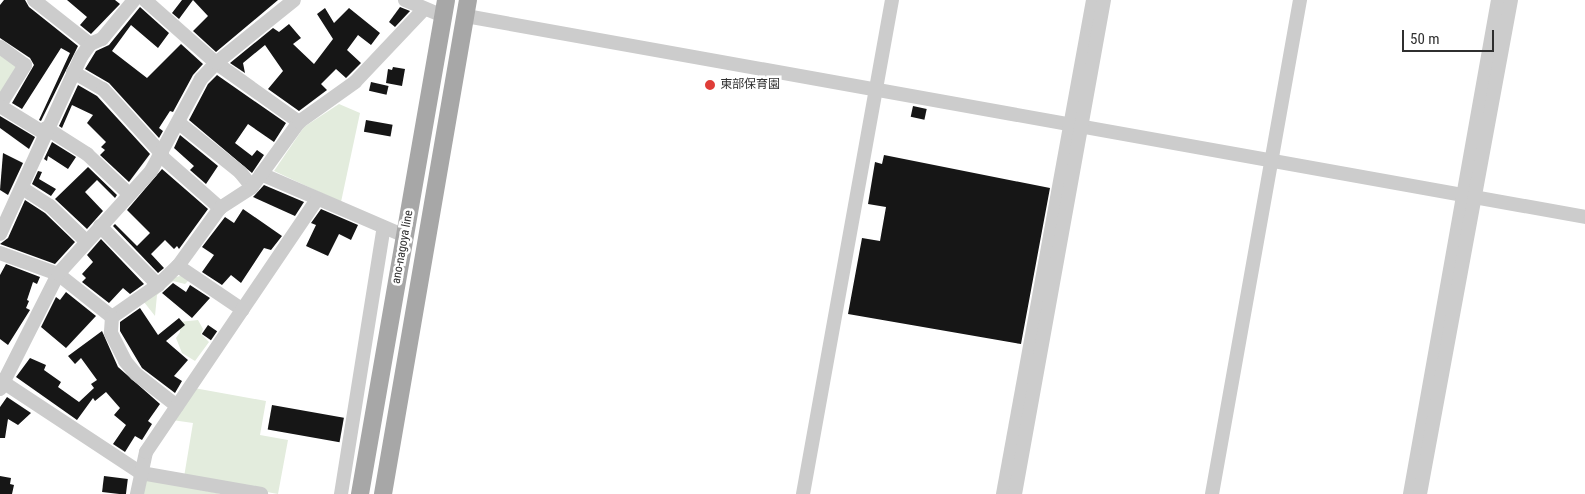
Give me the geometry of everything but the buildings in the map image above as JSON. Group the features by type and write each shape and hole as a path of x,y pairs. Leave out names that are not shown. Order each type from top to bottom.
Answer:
{"main road":[{"name":"ano-nagoya line","path":"360,494 444,8"},
{"name":"ano-nagoya line","path":"382,494 467,8"}],"street":[{"path":"34,0 90,44"},
{"path":"0,234 22,188 45,130 73,72 90,44 102,39 134,0"},
{"path":"145,0 216,62 299,122"},
{"path":"261,494 141,474 1,384 58,274 162,155 201,79 216,62 294,0"},
{"path":"405,0 424,9 444,8"},
{"path":"803,494 892,0"},
{"path":"1015,494 1076,124 1093,0"},
{"path":"1003,494 1076,124 1104,0"},
{"path":"1212,494 1300,0"},
{"path":"1420,494 1469,196 1498,0"},
{"path":"1410,494 1469,196 1511,0"},
{"path":"467,8 876,90 1076,124 1585,217"},
{"path":"112,317 158,285 178,266 220,208 252,187 299,122 355,82 424,9"},
{"path":"0,48 25,66 0,106 87,154 129,194"},
{"path":"73,72 103,89 162,155 220,208"},
{"path":"179,123 240,172 252,187"},
{"path":"261,174 405,236"},
{"path":"22,188 50,206 86,241"},
{"path":"137,494 146,452 317,198"},
{"path":"100,226 158,285"},
{"path":"341,494 384,227"},
{"path":"0,253 58,274 112,317"},
{"path":"178,266 243,310"},
{"path":"112,317 111,333 125,361 136,374 177,406"}],"green space":[{"path":"0,51 21,66 0,99"},
{"path":"339,104 360,113 341,202 274,171 304,127"},
{"path":"187,277 188,281 185,284 173,281 157,295 155,316 144,302 172,278"},
{"path":"198,320 203,329 201,334 209,342 195,361 182,353 176,338 180,332 179,322"},
{"path":"194,388 266,401 260,435 288,440 278,494 184,477 193,423 172,420"},
{"path":"144,479 222,494 141,494"}],"place":[{"name":"東部保育園","path":"710,85"}]}
